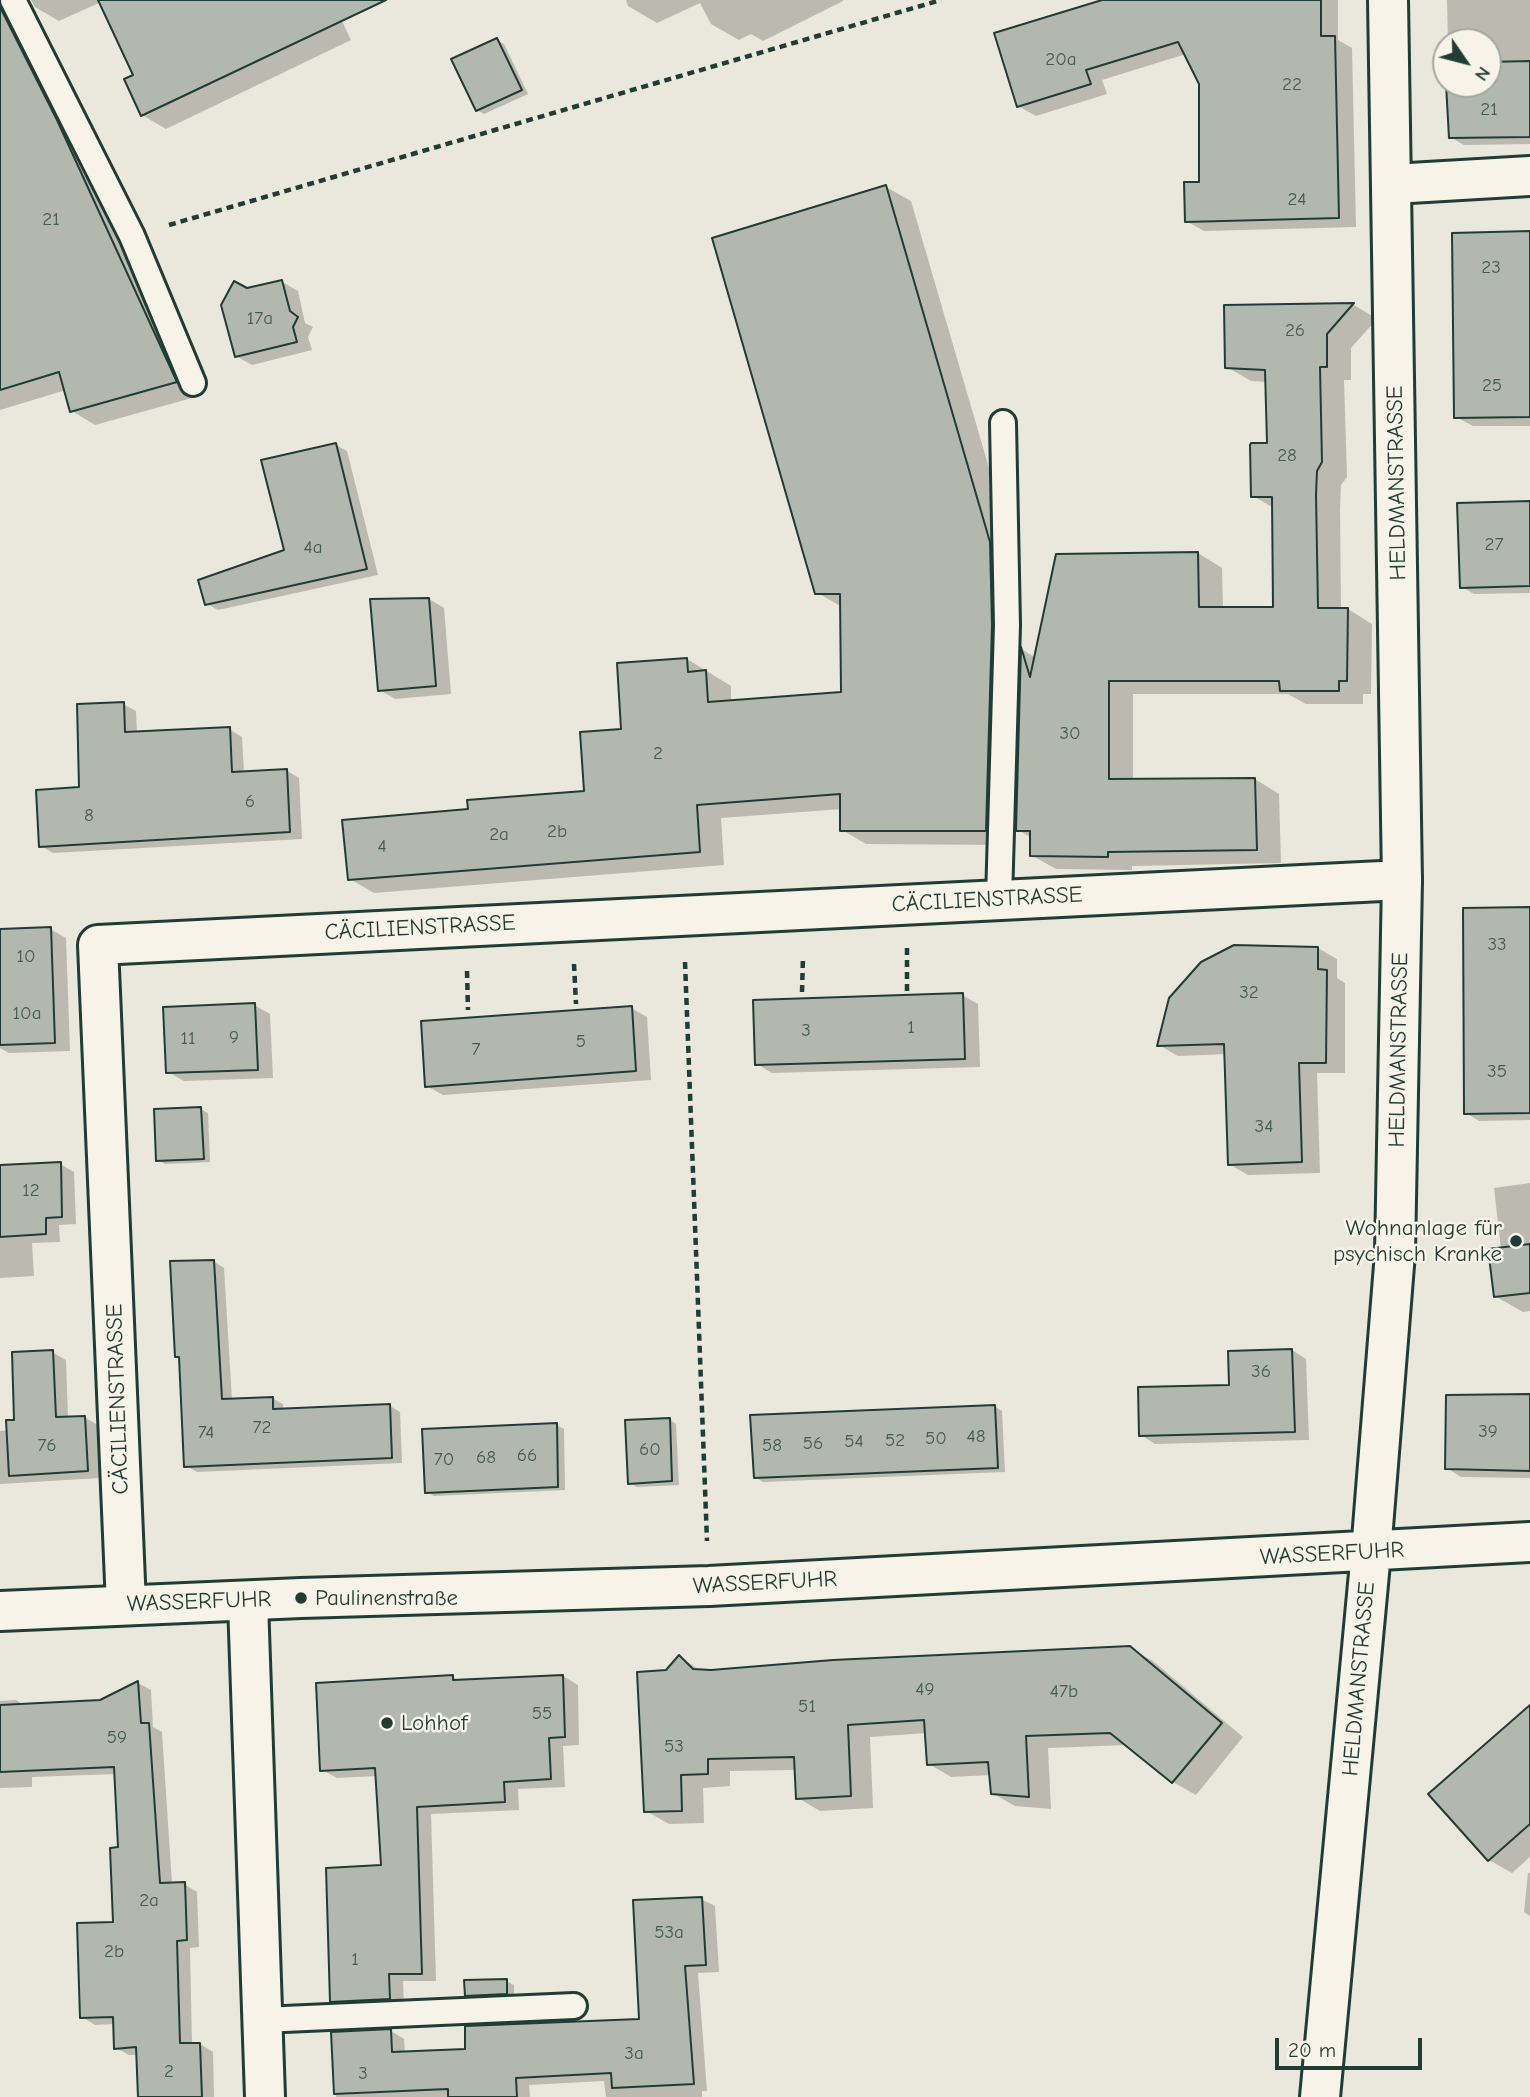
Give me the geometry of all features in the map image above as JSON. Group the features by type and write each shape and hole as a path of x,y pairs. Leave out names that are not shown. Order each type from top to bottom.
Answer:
{"street":[{"name":"HELDMANSTRASSE","path":"1320,2097 1371,1552 1395,1253 1402,880 1388,0"},
{"path":"1393,184 1530,176"},
{"name":"CÄCILIENSTRASSE","path":"127,1605 98,945 1402,880"},
{"name":"WASSERFUHR","path":"0,1611 709,1586 1530,1542"},
{"path":"248,1602 265,2097"}],"lane":[{"path":"13,0 132,236 193,383"},
{"path":"999,899 1007,625 1003,423"},
{"path":"262,2020 574,2006"}],"path":[{"path":"132,236 941,0"},
{"path":"683,915 709,1586"}],"building":[{"path":"98,0 386,0 141,116 124,79 133,75"},
{"path":"1102,0 1321,0 1321,36 1335,36 1339,218 1185,222 1184,182 1199,182 1199,84 1178,42 1086,70 1091,84 1017,107 994,33"},
{"path":"0,7 57,120 177,382 70,412 59,372 0,390"},
{"path":"497,38 522,90 476,111 451,59"},
{"path":"1530,61 1530,137 1449,138 1447,98 1502,98 1502,62"},
{"path":"886,185 990,542 992,625 986,831 840,831 840,794 697,805 700,852 348,880 342,820 468,809 467,800 584,791 580,732 621,729 617,663 687,658 688,672 706,670 708,702 841,692 840,594 815,594 712,238"},
{"path":"1530,231 1530,417 1454,418 1452,233"},
{"path":"282,280 290,311 298,317 293,327 297,342 235,357 221,305 234,281 247,288"},
{"path":"1354,303 1327,334 1327,367 1320,367 1322,462 1317,471 1316,495 1318,608 1348,608 1347,681 1339,681 1339,691 1280,691 1279,681 1109,681 1109,779 1255,778 1257,850 1108,852 1108,857 1030,856 1030,831 1016,831 1021,647 1030,677 1056,554 1198,552 1199,607 1273,607 1272,497 1251,497 1250,445 1267,443 1265,370 1225,368 1224,305"},
{"path":"336,443 367,569 205,605 198,580 284,550 261,460"},
{"path":"1530,501 1530,586 1460,588 1457,503"},
{"path":"429,598 436,686 378,691 370,599"},
{"path":"124,702 125,732 230,727 232,772 287,769 290,832 39,847 36,790 79,787 77,704"},
{"path":"1530,907 1530,1113 1464,1114 1463,908"},
{"path":"51,927 55,1043 0,1045 0,929"},
{"path":"1234,945 1318,947 1318,969 1327,970 1326,1063 1299,1063 1302,1162 1228,1165 1224,1044 1157,1046 1169,998 1201,962"},
{"path":"963,993 965,1059 755,1065 753,1000"},
{"path":"255,1003 258,1070 166,1073 163,1007"},
{"path":"632,1006 636,1071 425,1087 421,1021"},
{"path":"201,1107 204,1159 156,1161 154,1109"},
{"path":"61,1162 62,1217 46,1218 46,1234 0,1237 0,1165"},
{"path":"1530,1244 1530,1293 1494,1297 1488,1249"},
{"path":"214,1260 222,1399 273,1397 273,1409 390,1404 392,1458 184,1467 179,1357 175,1357 170,1261"},
{"path":"1292,1349 1295,1432 1139,1436 1138,1387 1229,1385 1228,1351"},
{"path":"53,1350 56,1417 85,1416 88,1471 9,1476 6,1420 14,1420 12,1352"},
{"path":"1530,1394 1530,1471 1445,1469 1446,1395"},
{"path":"995,1405 998,1468 754,1478 750,1415"},
{"path":"670,1418 672,1481 628,1484 625,1420"},
{"path":"557,1423 558,1487 425,1493 422,1429"},
{"path":"1130,1646 1222,1723 1172,1783 1110,1733 1026,1736 1029,1797 991,1794 988,1762 927,1765 924,1720 848,1725 851,1796 796,1799 794,1757 708,1759 708,1774 681,1775 682,1811 644,1812 637,1672 666,1670 679,1655 693,1669 711,1670 833,1660"},
{"path":"453,1675 453,1680 563,1675 565,1737 549,1738 551,1779 504,1782 505,1802 417,1807 422,1974 389,1974 390,1999 330,2002 326,1868 381,1865 375,1768 320,1771 316,1683"},
{"path":"138,1681 141,1723 149,1723 160,1883 185,1882 187,1940 177,1941 180,2043 200,2043 202,2097 138,2097 136,2047 114,2049 113,2017 80,2018 77,1923 113,1922 110,1848 118,1847 114,1767 0,1772 0,1705 100,1700"},
{"path":"1530,1705 1530,1824 1488,1861 1428,1794"},
{"path":"702,1897 706,1965 685,1966 694,2084 612,2088 611,2073 516,2078 517,2097 448,2097 448,2089 334,2094 331,2032 391,2029 392,2052 465,2049 465,2026 639,2019 633,1900"},
{"path":"507,1979 507,1994 465,1996 464,1980"}],"place":[{"name":"Wohnanlage für psychisch Kranke","path":"1516,1241"},
{"name":"Paulinenstraße","path":"301,1598"},
{"name":"Lohhof","path":"387,1723"}]}
